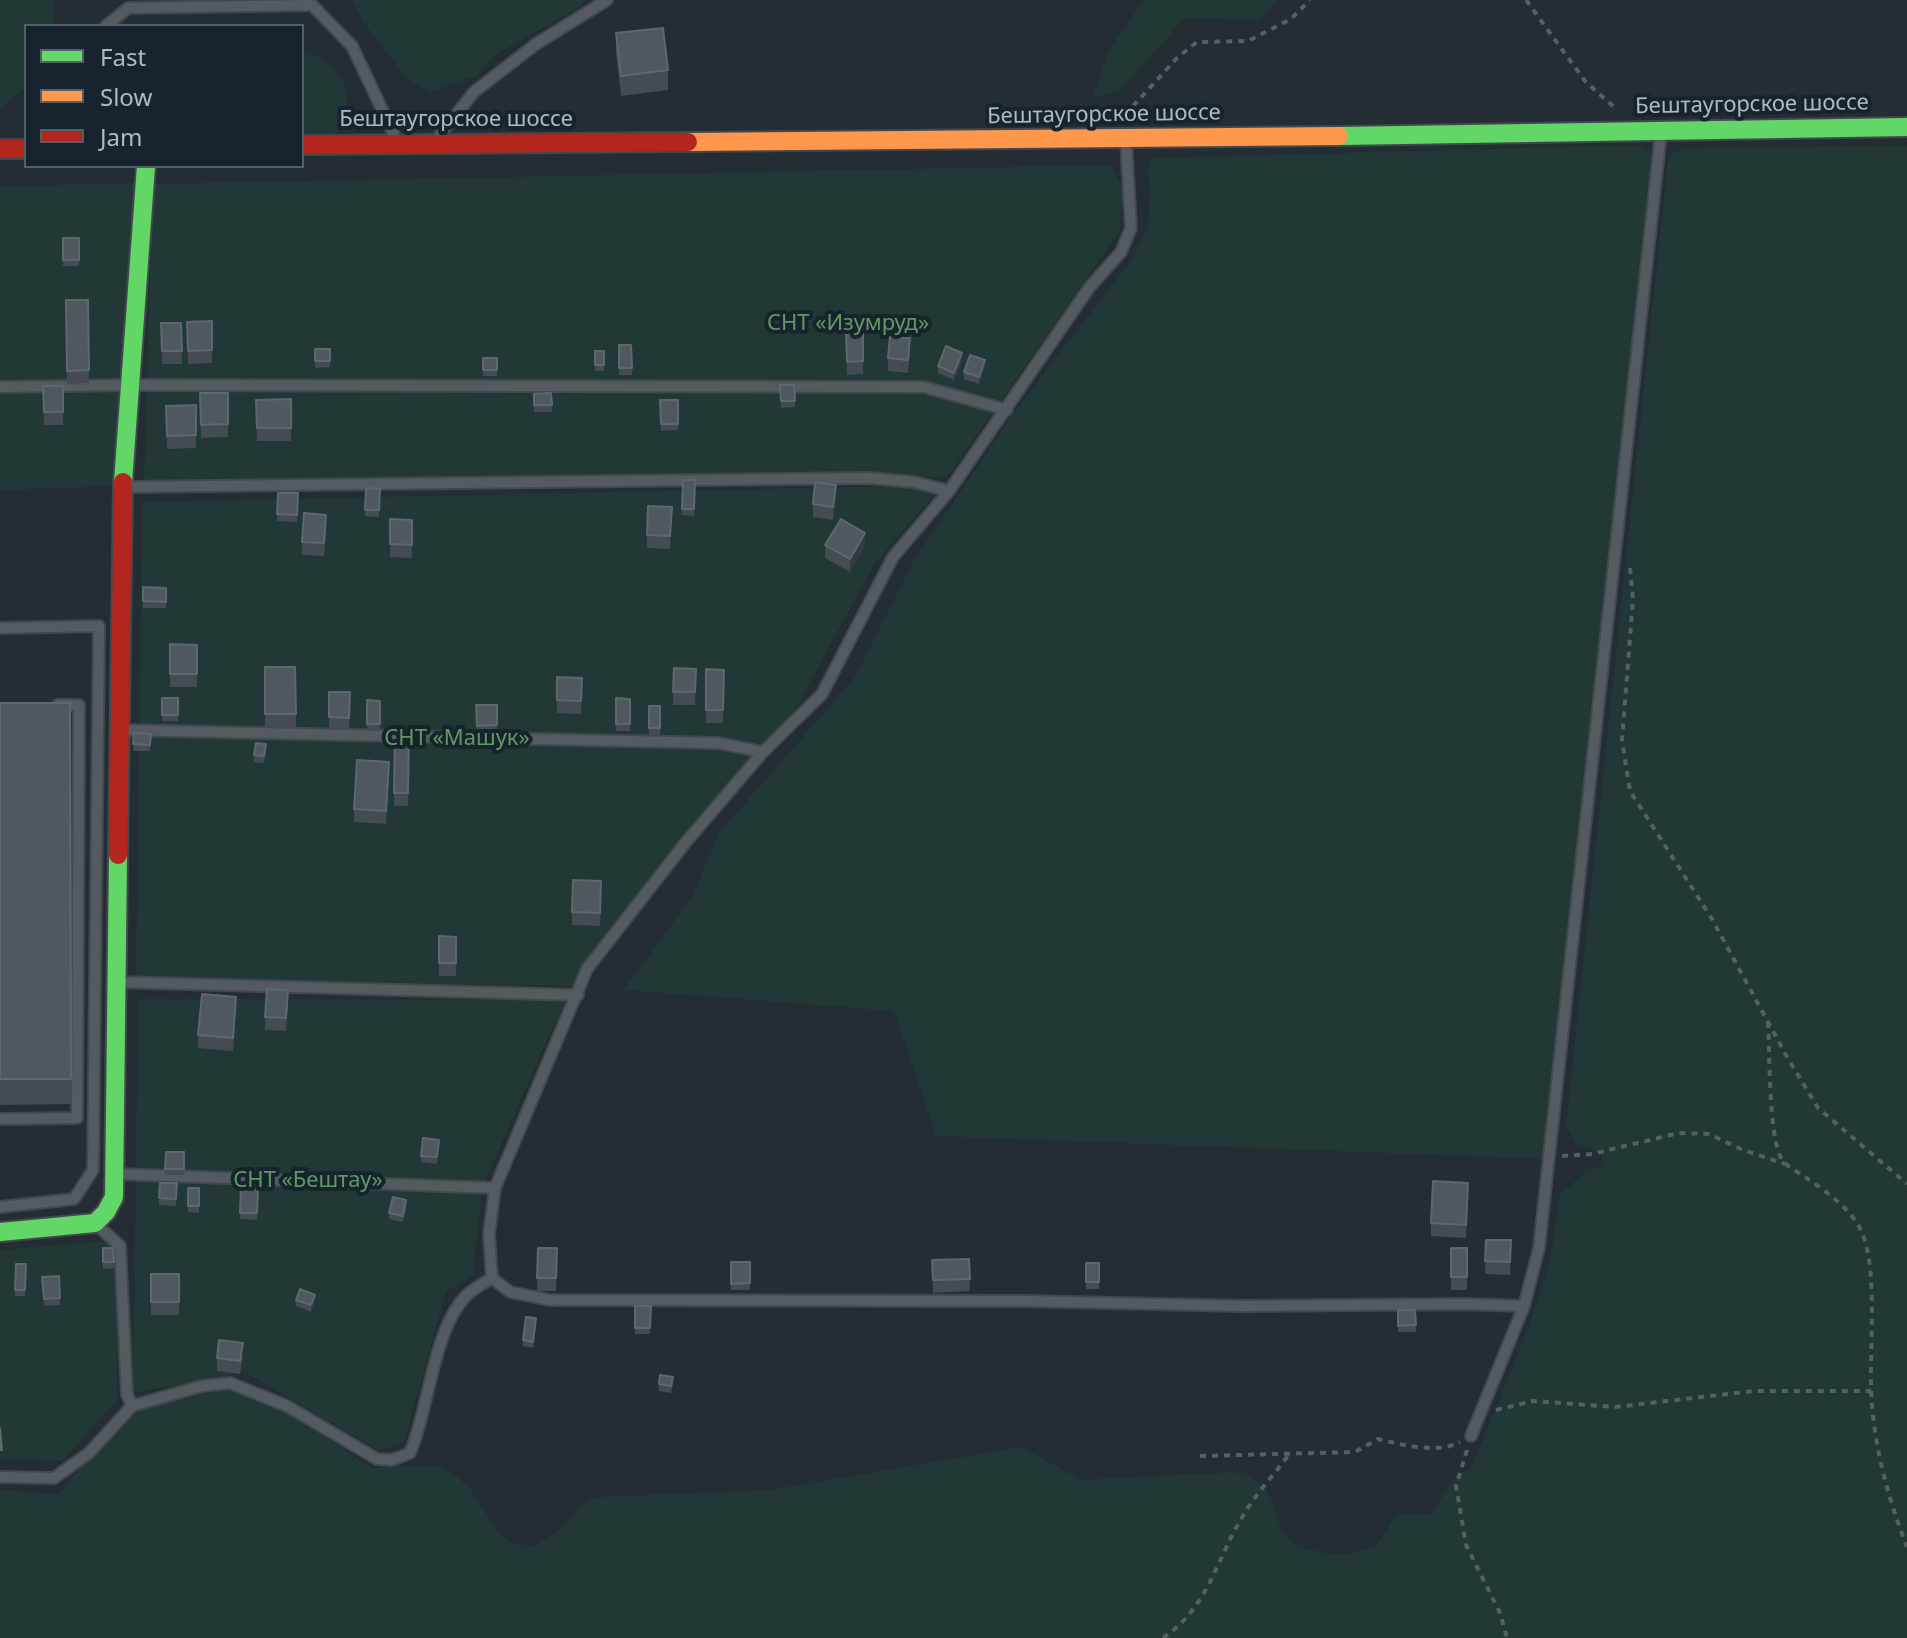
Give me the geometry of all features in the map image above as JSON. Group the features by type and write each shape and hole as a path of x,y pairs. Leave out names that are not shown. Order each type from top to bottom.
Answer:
{"street":[{"name":"Бештаугорское шоссе","path":"304,145 1121,139 1907,127"},
{"path":"0,149 24,147"},
{"path":"0,1232 95,1223 114,1197 123,487 146,168"}],"lane":[{"path":"432,145 474,92 536,44 607,0"},
{"path":"108,24 128,8 312,5 352,46 399,145"},
{"path":"1471,1436 1524,1306 1539,1248 1661,130"},
{"path":"1121,139 1131,228 1121,252 1089,288 949,491 893,557 822,694 763,752 686,842 587,969 495,1188 489,1234 492,1278 510,1292 550,1300 1524,1306"},
{"path":"0,387 924,387 1007,410"},
{"path":"123,487 868,478 914,482 949,491"},
{"path":"0,628 99,626 93,1170 74,1199 0,1207"},
{"path":"0,1119 77,1118 79,705 48,705"},
{"path":"120,730 718,743 763,752"},
{"path":"116,982 578,995"},
{"path":"116,1174 495,1188"},
{"path":"95,1223 120,1246 127,1394 132,1406"},
{"path":"0,1477 54,1478 89,1453 132,1406 202,1386 230,1383 287,1406 377,1459 392,1460 410,1453 445,1331 465,1296 492,1278"}],"path":[{"path":"1121,139 1119,120 1177,58 1197,42 1248,41 1291,19 1310,0"},
{"path":"1526,0 1585,81 1639,130"},
{"path":"1628,560 1633,599 1622,740 1630,791 1712,919 1818,1108 1907,1184"},
{"path":"1768,1020 1773,1117 1778,1153 1785,1164"},
{"path":"1548,1156 1592,1154 1679,1133 1709,1134 1785,1164 1845,1208 1863,1234 1871,1279 1871,1391 1876,1443 1886,1494 1907,1547"},
{"path":"1200,1456 1355,1452 1378,1439 1398,1444 1449,1448 1471,1436 1495,1410 1533,1401 1615,1407 1754,1391 1871,1391"},
{"path":"1471,1436 1456,1486 1466,1545 1500,1613 1507,1638"},
{"path":"1163,1638 1179,1627 1207,1593 1241,1517 1290,1453"}],"green space":[{"path":"0,0 55,0 53,24 24,24 24,89 0,109"},
{"path":"352,0 584,0 580,7 493,56 478,75 430,92 408,80 364,23"},
{"path":"1144,0 1278,0 1260,20 1185,18 1118,92 1093,97 1108,52"},
{"path":"304,52 328,64 344,84 347,108 336,134 304,139"},
{"path":"1636,145 1653,153 1657,165 1545,1159 936,1136 894,1011 624,990 693,895 719,833 855,677 914,560 1015,411 1131,261 1148,227 1150,189 1147,170 1152,158"},
{"path":"1907,146 1907,1638 0,1638 0,1490 59,1494 128,1406 250,1386 371,1468 411,1465 441,1467 452,1472 471,1490 500,1535 510,1542 534,1547 558,1531 585,1502 597,1497 770,1490 1021,1447 1082,1480 1233,1472 1250,1477 1268,1493 1279,1523 1293,1543 1325,1553 1347,1554 1376,1546 1397,1514 1431,1515 1451,1483 1472,1466 1526,1334 1550,1261 1560,1195 1585,1172 1604,1165 1601,1153 1575,1143 1566,1125 1668,161 1682,148"},
{"name":"СНТ «Изумруд»","path":"1111,165 1124,191 1119,232 947,477 144,480 153,184"},
{"path":"138,183 122,486 0,490 0,186"},
{"name":"СНТ «Машук»","path":"943,485 875,563 793,713 572,986 136,978 142,502"},
{"name":"СНТ «Бештау»","path":"138,999 565,1000 482,1187 473,1275 446,1292 404,1442 379,1451 245,1372 133,1393"},
{"path":"118,1240 117,1401 62,1461 0,1459 0,1250"}],"building":[{"path":"663,28 668,70 621,76 616,33"},
{"path":"63,238 79,238 79,260 63,260"},
{"path":"66,300 88,300 89,370 67,371"},
{"path":"212,321 212,350 188,351 187,322"},
{"path":"161,323 181,323 182,351 162,351"},
{"path":"863,331 863,361 847,362 846,332"},
{"path":"890,337 910,338 908,360 888,358"},
{"path":"619,345 631,345 632,368 619,368"},
{"path":"946,346 962,353 954,373 938,366"},
{"path":"315,349 330,349 330,361 315,361"},
{"path":"595,351 604,351 604,365 595,365"},
{"path":"970,355 985,360 979,377 964,372"},
{"path":"483,358 497,358 497,370 483,370"},
{"path":"780,385 794,385 795,401 781,401"},
{"path":"43,386 63,386 63,412 44,412"},
{"path":"200,393 228,393 228,424 201,425"},
{"path":"551,393 552,405 534,405 534,394"},
{"path":"291,399 291,428 257,428 256,400"},
{"path":"660,400 678,400 678,424 661,424"},
{"path":"196,405 196,435 167,436 166,406"},
{"path":"683,480 695,480 694,509 682,509"},
{"path":"815,482 836,485 833,507 813,504"},
{"path":"366,488 380,489 379,510 365,510"},
{"path":"278,493 298,493 297,515 277,514"},
{"path":"648,506 672,507 670,536 647,535"},
{"path":"304,513 326,515 324,543 302,542"},
{"path":"390,519 412,520 412,545 390,544"},
{"path":"841,519 865,533 850,559 825,545"},
{"path":"143,587 166,588 166,602 143,601"},
{"path":"170,644 197,645 197,674 170,674"},
{"path":"265,667 295,667 296,714 265,714"},
{"path":"674,668 696,669 695,692 673,692"},
{"path":"706,669 724,670 723,710 706,710"},
{"path":"557,677 582,678 581,701 557,700"},
{"path":"329,692 350,692 349,718 329,717"},
{"path":"162,698 178,698 178,715 162,715"},
{"path":"616,698 630,699 630,724 616,724"},
{"path":"367,700 380,701 380,724 367,724"},
{"path":"0,703 70,703 71,1079 0,1079"},
{"path":"476,705 497,705 497,725 477,726"},
{"path":"649,706 660,706 660,728 649,728"},
{"path":"395,731 409,732 408,793 394,793"},
{"path":"134,733 151,734 150,745 133,744"},
{"path":"256,743 266,744 264,756 254,755"},
{"path":"357,760 389,762 386,811 354,809"},
{"path":"573,880 601,881 600,913 572,912"},
{"path":"439,936 456,937 456,963 439,963"},
{"path":"267,989 288,990 286,1018 265,1017"},
{"path":"202,994 236,997 233,1038 198,1035"},
{"path":"423,1138 439,1140 437,1157 421,1156"},
{"path":"166,1152 184,1152 184,1169 165,1169"},
{"path":"1433,1181 1468,1183 1466,1225 1431,1223"},
{"path":"160,1183 177,1183 176,1199 159,1198"},
{"path":"241,1187 258,1188 257,1213 240,1213"},
{"path":"188,1188 199,1188 199,1206 188,1206"},
{"path":"393,1197 406,1200 403,1216 389,1213"},
{"path":"1486,1240 1511,1240 1510,1262 1485,1261"},
{"path":"103,1248 113,1248 114,1262 103,1262"},
{"path":"538,1248 557,1248 556,1278 537,1278"},
{"path":"1451,1248 1467,1248 1467,1277 1451,1277"},
{"path":"969,1259 970,1279 933,1280 932,1260"},
{"path":"731,1262 750,1262 750,1283 731,1284"},
{"path":"1086,1263 1099,1263 1099,1282 1086,1282"},
{"path":"16,1264 26,1264 25,1290 15,1290"},
{"path":"151,1274 179,1274 179,1302 151,1302"},
{"path":"59,1276 60,1298 44,1299 42,1277"},
{"path":"300,1289 315,1295 311,1305 296,1300"},
{"path":"635,1306 651,1306 650,1328 635,1328"},
{"path":"1398,1310 1415,1310 1416,1325 1398,1326"},
{"path":"526,1317 536,1318 533,1342 523,1340"},
{"path":"219,1340 243,1343 240,1361 217,1358"},
{"path":"660,1375 673,1377 671,1386 659,1384"}],"traffic: fast":[{"path":"1339,136 1907,127"},
{"path":"123,482 146,168"},
{"path":"0,1232 95,1223 114,1197 118,855"}],"traffic: slow":[{"path":"688,142 1339,136"}],"traffic: jam":[{"path":"304,145 688,142"},
{"path":"0,149 24,149"},
{"path":"118,855 123,482"}]}
